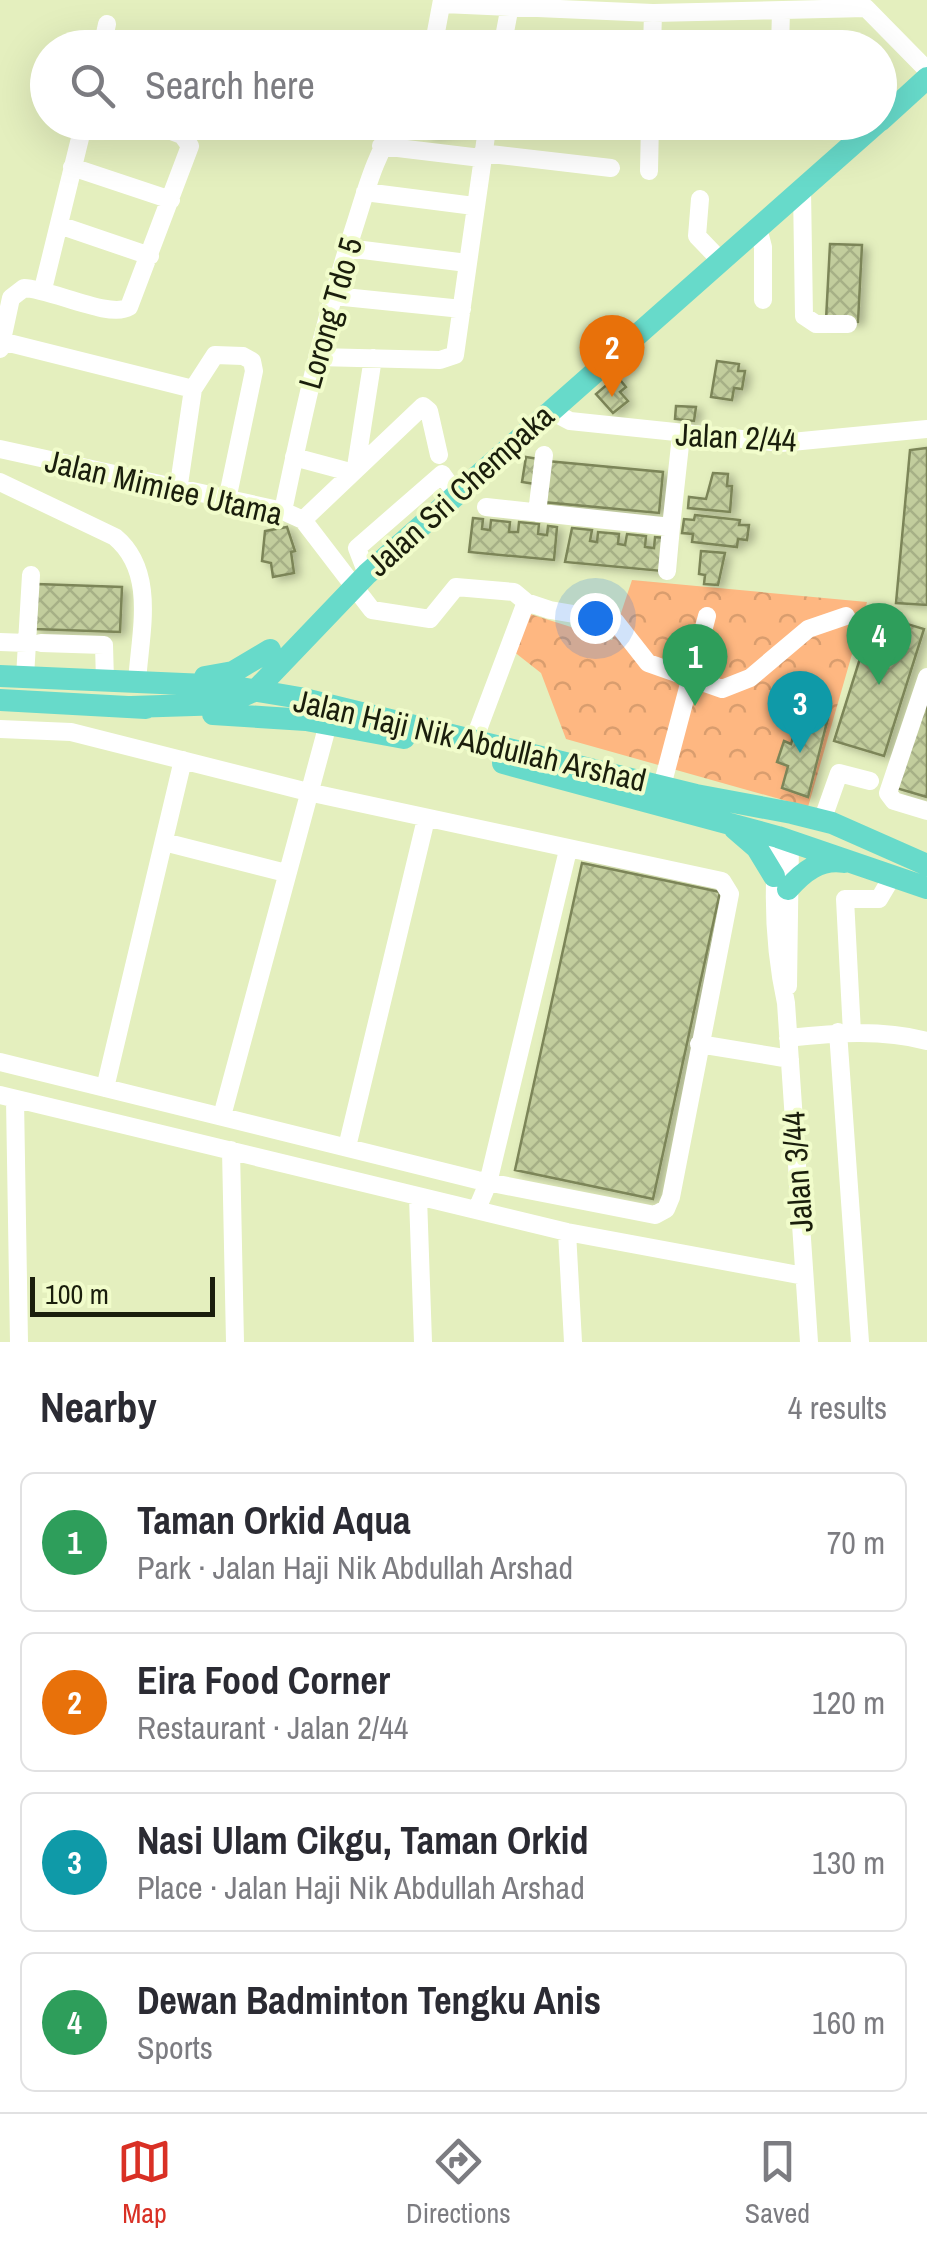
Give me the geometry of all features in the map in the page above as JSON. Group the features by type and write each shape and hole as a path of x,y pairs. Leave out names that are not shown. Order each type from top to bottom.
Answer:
{"main road":[{"name":"Jalan Sri Chempaka","path":"897,106 926,80"},
{"name":"Jalan Sri Chempaka","path":"280,652 859,140"},
{"path":"164,683 233,672 280,652"},
{"path":"131,706 225,704 248,692 280,652"},
{"path":"280,652 287,678 312,714"},
{"path":"0,676 164,683 248,692 312,714"},
{"name":"Jalan Haji Nik Abdullah Arshad","path":"0,700 312,714 474,740 822,821 927,864"},
{"name":"Jalan Haji Nik Abdullah Arshad","path":"312,714 784,838 927,888"},
{"path":"707,797 766,818 784,838 813,831 893,852"},
{"path":"726,822 757,848 781,882 822,862 852,864"}],"street":[{"path":"437,30 442,2 616,6 654,13 674,6 869,8 886,30"},
{"path":"505,30 510,3"},
{"path":"653,30 654,13"},
{"path":"106,30 107,24"},
{"path":"897,43 926,80"},
{"path":"43,289 79,140"},
{"path":"0,349 11,298 24,288 43,289 112,311 130,308 190,146 185,140"},
{"name":"Lorong Tdo 5","path":"284,510 347,248 385,140"},
{"path":"318,357 449,360 458,348 484,140"},
{"path":"649,171 650,140"},
{"path":"381,146 611,168"},
{"path":"72,167 171,200"},
{"path":"802,190 804,316 816,324 848,324"},
{"path":"365,192 474,206"},
{"path":"700,200 697,236 721,261"},
{"path":"59,225 150,256"},
{"path":"758,228 763,247 764,300"},
{"path":"347,248 467,263"},
{"path":"334,296 462,309"},
{"path":"1,341 193,388"},
{"path":"178,491 193,388 215,356 243,356 254,366 228,500"},
{"path":"353,470 373,358"},
{"path":"303,520 423,406 429,411 439,455"},
{"name":"Jalan 2/44","path":"549,410 570,421 781,444 927,429"},
{"path":"668,570 681,436"},
{"name":"Jalan Mimiee Utama","path":"0,449 178,491 284,510 303,520 357,583"},
{"path":"537,513 544,455"},
{"path":"294,457 353,470"},
{"path":"0,482 127,547 143,583 136,682"},
{"path":"486,508 671,527"},
{"path":"25,677 34,643 32,575"},
{"path":"357,583 372,610 425,619 437,615 456,587 514,592 526,602 615,621 648,663 690,681 722,688 748,680 808,629 846,616"},
{"path":"474,740 526,602"},
{"path":"662,786 707,616"},
{"path":"0,642 104,645 105,680"},
{"path":"927,677 888,793 894,801 927,811"},
{"path":"222,1116 308,792 312,714"},
{"path":"0,729 71,732 308,792 722,881 728,886 666,1209 656,1215 488,1183 0,1062"},
{"path":"105,1088 183,760"},
{"path":"822,821 839,773 870,780"},
{"path":"347,1146 426,818"},
{"name":"Jalan 3/44","path":"784,838 781,882 791,958 786,1003 808,1342"},
{"path":"164,842 286,873"},
{"path":"477,1209 488,1183 568,850"},
{"path":"860,1342 845,1032 845,899 879,899 892,876"},
{"path":"788,1038 845,1032 900,1034 927,1040"},
{"path":"699,1044 790,1059"},
{"path":"18,1342 8,1097 567,1232 804,1276"},
{"path":"231,1150 234,1342"},
{"path":"418,1197 423,1342"},
{"path":"567,1232 573,1342"}],"green space":[{"path":"632,580 867,602 808,807 566,739 541,673 513,651 530,614 612,640"}],"building":[{"path":"830,244 862,245 858,322 826,320"},
{"path":"717,361 739,364 738,371 745,371 742,389 734,388 732,400 711,397"},
{"path":"617,376 626,387 620,392 628,401 613,413 596,394"},
{"path":"676,406 696,407 694,421 675,419"},
{"path":"927,448 927,605 896,603 910,450"},
{"path":"526,457 539,459 535,484 522,482"},
{"path":"547,461 663,472 659,513 543,502"},
{"path":"713,473 728,474 727,486 732,486 730,512 688,508 689,497 706,499"},
{"path":"695,515 740,520 739,525 749,525 747,540 738,539 737,547 692,542 693,534 682,533 684,519 694,520"},
{"path":"473,518 483,519 482,529 490,530 491,520 510,522 509,532 518,532 519,522 539,524 538,534 547,535 548,526 557,527 554,560 469,552"},
{"path":"287,527 295,551 291,552 294,573 273,577 271,563 262,561 265,531"},
{"path":"572,528 592,530 590,541 597,542 598,532 619,534 618,544 625,545 627,534 646,536 645,547 654,548 655,537 666,538 662,571 565,562"},
{"path":"701,551 725,553 718,585 704,584 705,575 699,574"},
{"path":"37,584 122,587 120,632 34,629"},
{"path":"874,614 924,629 884,756 834,741"},
{"path":"927,688 927,797 896,788"},
{"path":"801,709 828,718 808,797 782,788 788,766 777,762 784,741 791,744"},
{"path":"582,863 720,892 653,1199 515,1170"}],"place":[{"name":"Eira Food Corner","path":"612,397"},
{"name":"Dewan Badminton Tengku Anis","path":"879,685"},
{"name":"Taman Orkid Aqua","path":"695,706"},
{"name":"Nasi Ulam Cikgu, Taman Orkid","path":"800,753"}]}
